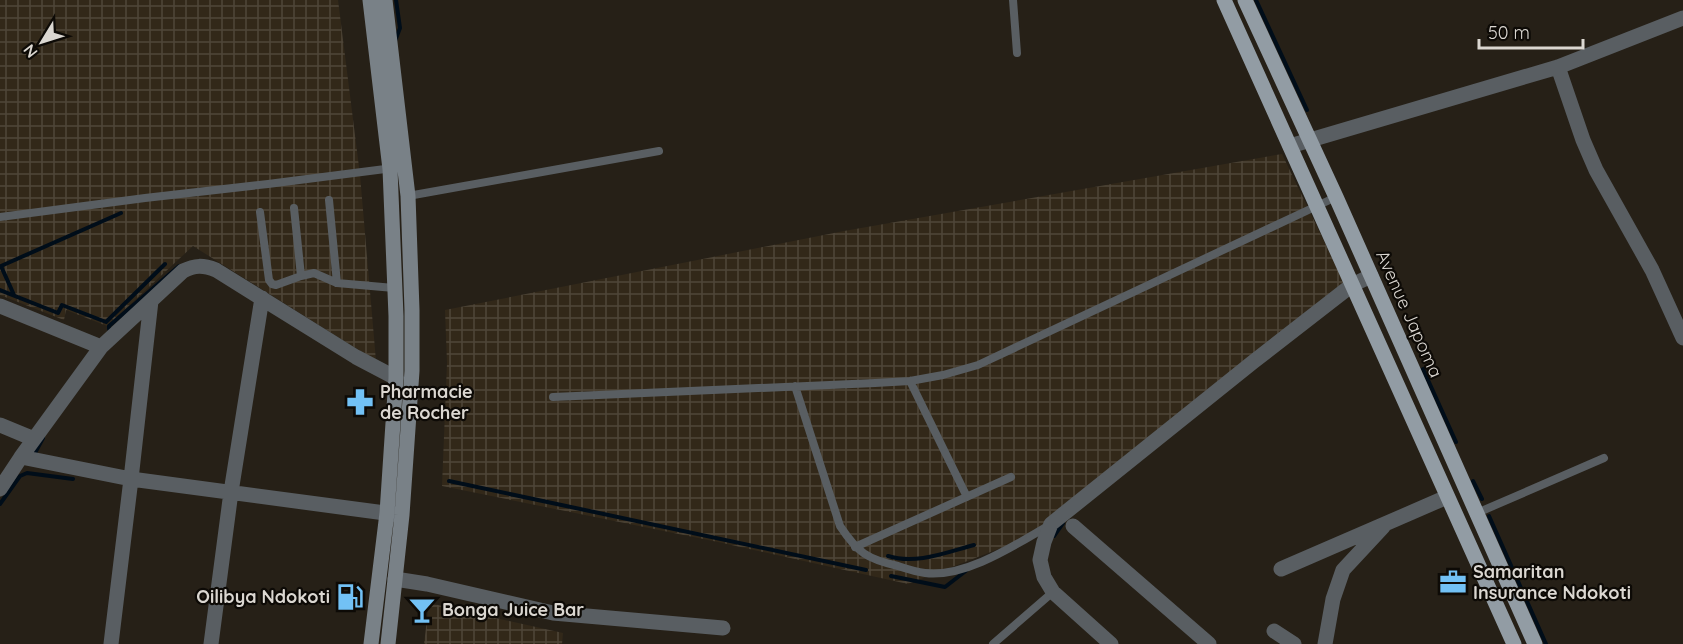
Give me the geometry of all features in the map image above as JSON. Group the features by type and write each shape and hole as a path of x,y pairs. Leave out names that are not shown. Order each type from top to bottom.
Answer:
{"main road":[{"path":"370,0 397,167 408,196 412,310 412,371 394,514 371,644"},
{"path":"385,0 397,167 394,288 395,579 388,644"},
{"path":"1224,0 1514,644"},
{"name":"Avenue Japoma","path":"1245,0 1336,197 1535,644"}],"street":[{"path":"1290,146 1558,67 1683,18"},
{"path":"1558,67 1583,140 1596,170 1652,270 1683,338"},
{"path":"0,489 101,347 183,271 193,266 204,266 216,270 356,357 396,378"},
{"path":"1112,644 1053,592 1044,577 1040,560 1051,524 1352,285 1371,276"},
{"path":"211,644 231,492 262,298"},
{"path":"111,644 151,301"},
{"path":"0,306 101,347"},
{"path":"0,425 34,439"},
{"path":"21,457 131,479 394,514"},
{"path":"1281,569 1447,497"},
{"path":"1325,644 1333,599 1343,570 1387,523"},
{"path":"1073,526 1209,644"},
{"path":"395,579 427,584 553,613 723,628"},
{"path":"1274,631 1294,644"}],"lane":[{"path":"1013,0 1017,53"},
{"path":"408,196 659,151"},
{"path":"0,217 397,167"},
{"path":"553,397 910,381 943,375 978,365 1336,197"},
{"path":"329,200 337,283"},
{"path":"294,208 301,276"},
{"path":"260,212 269,280 272,284 276,285 314,273 337,283 394,288"},
{"path":"910,381 967,497"},
{"path":"795,386 840,526 855,547 864,554 877,561 926,573 951,571 996,555 1051,524"},
{"path":"1477,513 1604,458"},
{"path":"855,547 1011,477"},
{"path":"993,644 1053,592"}],"shaded area":[{"path":"0,0 338,0 360,175 376,361 193,246 107,326 66,310 64,320 0,295"},
{"path":"1282,154 1347,289 1055,518 1014,543 908,584 718,542 442,486 447,363 445,310 844,231"},
{"path":"429,603 563,633 562,644 424,644"}],"waterway":[{"path":"395,41 400,28 396,0"},
{"path":"1256,0 1307,110"},
{"path":"14,295 1,266 121,213"},
{"path":"0,290 58,313 62,305 106,322 165,264"},
{"path":"109,329 109,326 179,266"},
{"path":"1423,369 1456,442"},
{"path":"35,453 43,438"},
{"path":"0,504 20,476 27,473 73,479"},
{"path":"449,481 866,570"},
{"path":"1473,481 1482,499"},
{"path":"1489,516 1546,644"},
{"path":"1054,536 1063,523"},
{"path":"888,556 920,558 974,545"},
{"path":"891,576 945,587 967,570"}],"place":[{"name":"Pharmacie de Rocher","path":"360,402"},
{"name":"Samaritan Insurance Ndokoti","path":"1453,582"},
{"name":"Oilibya Ndokoti","path":"350,597"},
{"name":"Bonga Juice Bar","path":"422,610"}]}
